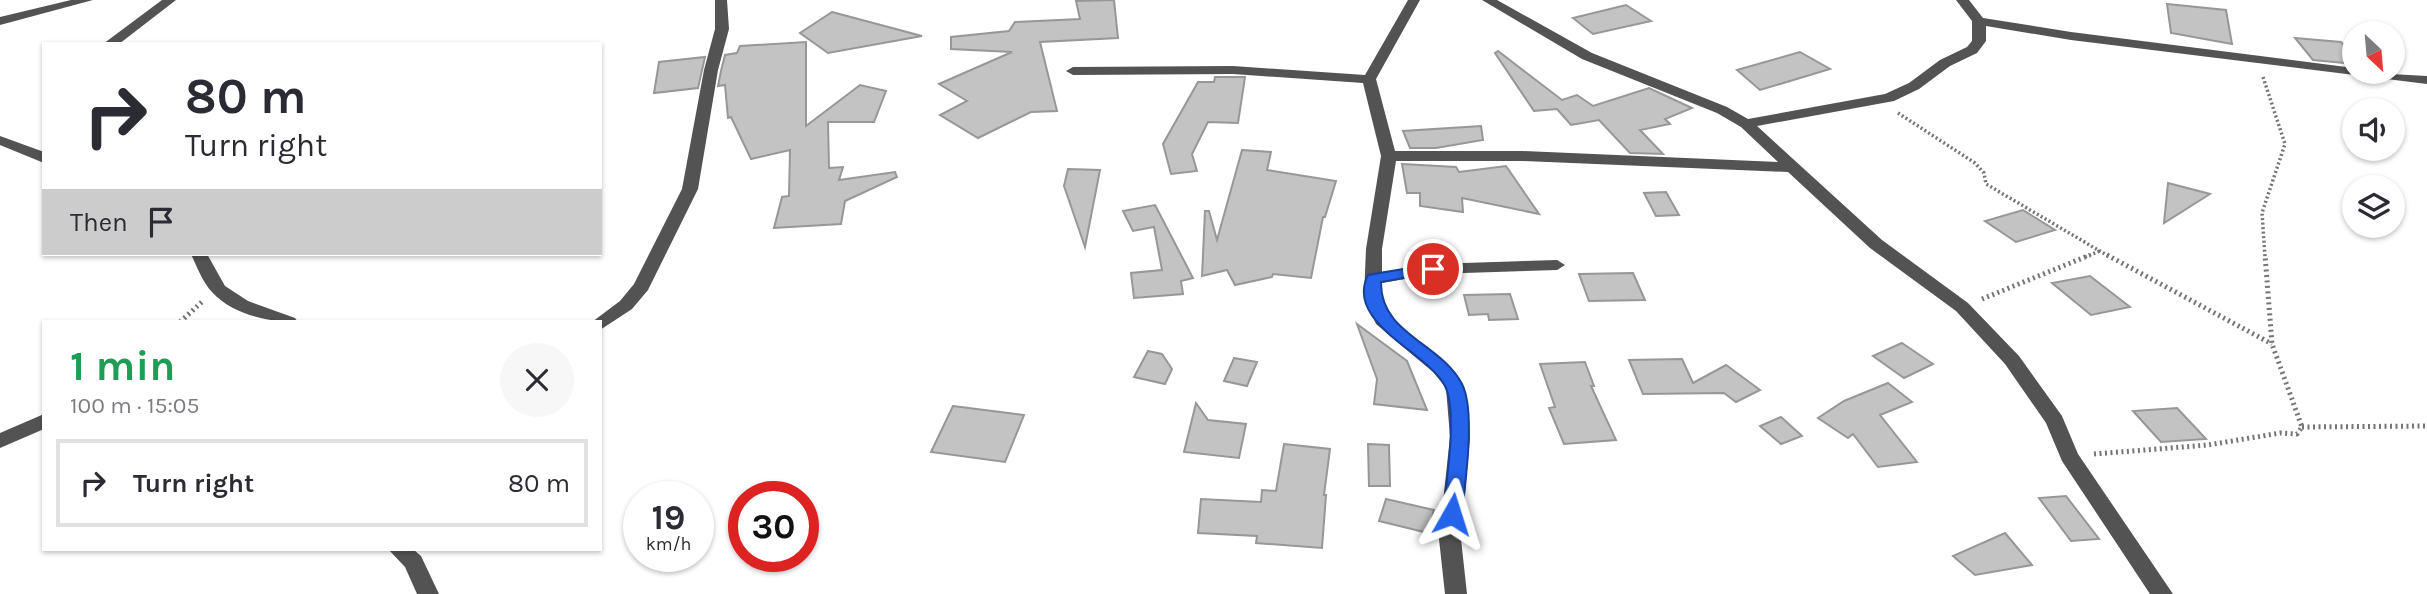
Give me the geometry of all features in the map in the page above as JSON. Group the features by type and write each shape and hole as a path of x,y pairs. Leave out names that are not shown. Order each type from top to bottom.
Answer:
{"street":[{"path":"0,21 87,0"},
{"path":"113,42 170,0"},
{"path":"602,323 626,305 642,286 690,189 711,70 722,29 721,0"},
{"path":"1414,0 1369,79 1390,156 1374,249 1373,296 1382,320 1440,368 1455,387 1460,437 1450,539 1456,594"},
{"path":"1488,0 1587,55 1722,110 1746,124 1877,244 1962,307 2012,360 2036,391 2054,421 2069,456 2162,594"},
{"path":"1746,124 1889,98 1914,86 1945,63 1972,50 1979,41 1979,21 1962,0"},
{"path":"1979,21 2048,33 2342,71"},
{"path":"1073,71 1233,70 1369,79"},
{"path":"2405,78 2427,80"},
{"path":"0,140 42,157"},
{"path":"1390,156 1522,156 1791,167"},
{"path":"200,256 217,288 242,305 278,320"},
{"path":"1373,279 1433,269 1557,265"},
{"path":"0,441 42,422"},
{"path":"401,551 413,562 428,594"}],"path":[{"path":"2257,60 2285,144 2262,213 2272,344 2291,405 2302,427"},
{"path":"1889,98 1898,114 1981,168 1990,187 2100,251 2272,344"},
{"path":"1962,307 2100,251"},
{"path":"182,320 217,288"},
{"path":"2069,456 2208,445 2280,433 2297,433 2302,427 2427,426"}],"building":[{"path":"1114,0 1118,38 1040,42 1057,111 1031,112 978,138 940,115 967,101 939,84 1012,52 951,49 951,37 1009,31 1015,22 1080,19 1076,1"},
{"path":"2167,4 2226,10 2232,44 2171,33"},
{"path":"1626,5 1651,21 1593,34 1573,18"},
{"path":"832,12 922,36 828,53 800,33"},
{"path":"2295,38 2342,43 2342,63 2313,60"},
{"path":"806,42 806,126 860,85 886,91 874,122 828,122 829,168 843,167 839,180 895,172 897,177 845,201 841,224 774,228 782,197 789,196 790,150 751,159 731,117 728,118 725,85 718,86 725,55 737,53 740,46"},
{"path":"1498,51 1562,100 1577,95 1593,106 1649,88 1692,108 1665,119 1670,124 1640,130 1663,154 1630,153 1599,120 1571,125 1557,109 1534,111 1495,53"},
{"path":"1800,52 1830,69 1760,90 1737,70"},
{"path":"705,57 698,88 654,93 659,62"},
{"path":"1215,77 1245,77 1238,123 1208,122 1192,154 1197,171 1171,174 1163,144 1198,82 1214,82"},
{"path":"1481,126 1483,140 1436,148 1410,148 1403,131"},
{"path":"1242,150 1271,152 1267,170 1336,181 1323,217 1311,278 1273,274 1272,277 1235,285 1227,270 1202,276 1205,211 1209,211 1217,240"},
{"path":"1402,164 1456,167 1459,172 1506,166 1539,214 1462,198 1463,212 1420,206 1420,193 1407,193"},
{"path":"1068,169 1100,170 1085,247 1064,186"},
{"path":"2168,183 2210,194 2164,223"},
{"path":"1666,192 1679,215 1656,216 1644,193"},
{"path":"1155,205 1193,278 1181,281 1183,294 1134,298 1131,273 1162,270 1154,227 1133,231 1123,211"},
{"path":"2023,210 2055,230 2016,242 1985,221"},
{"path":"1633,273 1645,300 1589,301 1579,274"},
{"path":"2090,276 2130,307 2091,315 2052,283"},
{"path":"1510,294 1518,319 1489,320 1488,314 1469,315 1464,295"},
{"path":"1357,324 1407,361 1427,410 1374,404 1377,379"},
{"path":"1902,343 1933,364 1904,378 1873,356"},
{"path":"1148,351 1162,354 1172,369 1165,384 1134,377"},
{"path":"1234,358 1257,362 1247,386 1224,381"},
{"path":"1682,359 1693,383 1726,365 1760,390 1736,402 1724,393 1643,394 1629,360"},
{"path":"1585,362 1594,386 1591,386 1616,440 1564,444 1549,408 1555,407 1540,364"},
{"path":"1888,383 1912,402 1880,415 1917,462 1878,467 1853,434 1848,438 1818,418 1844,401"},
{"path":"1196,403 1208,420 1246,424 1239,458 1184,452"},
{"path":"953,406 1024,415 1005,462 931,452"},
{"path":"2177,408 2206,439 2161,442 2133,411"},
{"path":"1781,417 1802,436 1781,444 1760,426"},
{"path":"1284,444 1330,449 1324,495 1322,548 1256,543 1257,536 1198,533 1201,499 1261,502 1262,490 1276,491"},
{"path":"1368,444 1389,445 1390,486 1369,486"},
{"path":"2066,496 2099,539 2071,541 2039,498"},
{"path":"1386,499 1434,510 1428,533 1379,521"},
{"path":"2005,533 2032,565 1975,575 1953,556"}],"route":[{"path":"1433,269 1373,279 1373,296 1382,320 1440,368 1455,387 1460,437 1452,514"}]}
